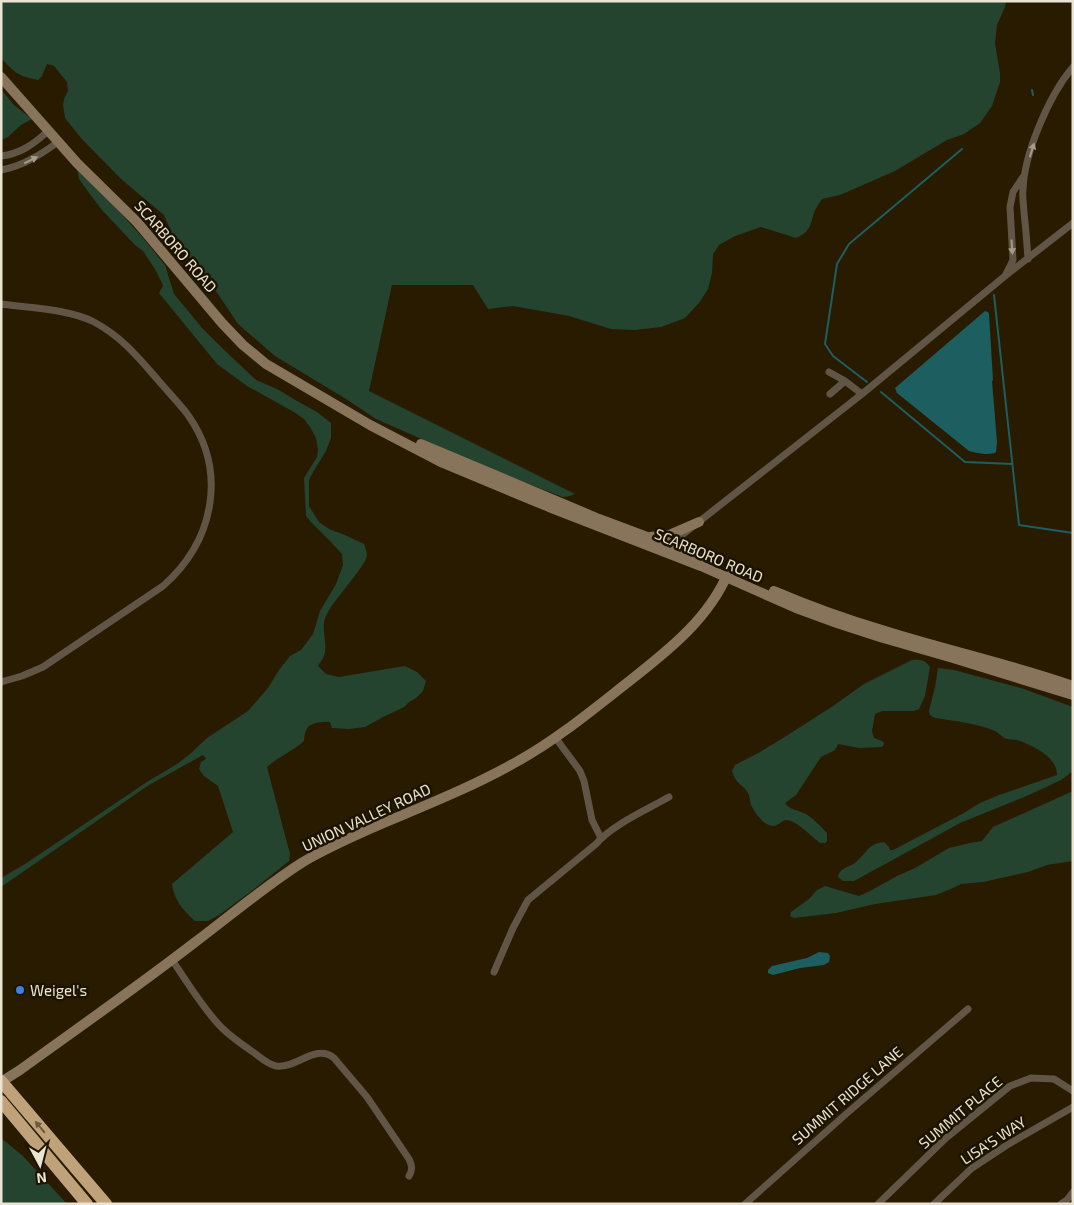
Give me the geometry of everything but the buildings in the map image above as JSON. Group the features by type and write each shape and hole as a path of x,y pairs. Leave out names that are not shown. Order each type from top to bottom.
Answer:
{"highway":[{"path":"1,1081 106,1204"},
{"path":"1,1101 87,1204"}],"main road":[{"name":"SCARBORO ROAD","path":"1,77 77,163 137,222 222,323 243,345 266,364 370,425 443,463 549,507 669,550 802,603 882,631 1008,665 1073,686"},
{"name":"SCARBORO ROAD","path":"347,410 466,464 646,537 669,550"},
{"path":"646,537 669,534 699,522"},
{"name":"SCARBORO ROAD","path":"728,574 796,608 837,623 1073,695"},
{"name":"UNION VALLEY ROAD","path":"1,1081 20,1070 172,960 282,876 319,853 486,778 519,761 555,737 644,670 685,635 698,622 728,574"},
{"path":"953,658 1000,668 1073,690"}],"street":[{"path":"1028,259 1023,191 1024,175 1037,132 1050,101 1073,67"},
{"path":"1,156 25,149 48,131"},
{"path":"1,170 28,162 58,142"},
{"path":"1005,276 1013,260 1010,207 1013,192 1024,175"},
{"path":"669,550 682,535 862,394 1005,276 1073,223"},
{"path":"1,304 65,312 92,321 113,333 130,349 188,415 204,446 211,489 208,515 200,538 188,559 173,577 163,586 43,667 1,682"},
{"path":"829,372 862,394"},
{"path":"830,394 845,381"},
{"path":"555,737 580,771 584,781 592,820 601,838"},
{"path":"494,972 513,928 528,900 614,828 669,797"},
{"path":"172,960 222,1028 265,1062 276,1066 287,1065 312,1054 321,1052 331,1055 367,1097 409,1159 412,1167 409,1176"},
{"name":"SUMMIT RIDGE LANE","path":"745,1204 968,1009"},
{"name":"SUMMIT PLACE","path":"878,1204 946,1138 1010,1086 1031,1078 1054,1079 1073,1092"},
{"name":"LISA'S WAY","path":"934,1204 972,1168 1007,1145 1073,1107"},
{"path":"1061,1204 1073,1192"}],"green space":[{"path":"1,1 1006,1 997,25 995,43 1000,82 992,106 980,123 964,134 947,140 895,171 840,195 822,199 809,228 796,238 761,227 735,236 719,245 713,254 712,273 708,289 699,303 685,318 661,327 635,330 611,329 569,316 513,306 488,309 473,285 392,285 369,391 575,494 563,497 490,469 376,419 275,356 238,324 218,294 173,236 164,215 121,179 81,138 65,118 63,105 68,91 67,82 54,66 47,64 42,76 38,80 17,73 1,58"},
{"path":"1,89 14,105 32,119 1,140"},
{"path":"77,169 90,179 165,265 174,294 220,346 256,380 277,389 317,412 331,423 331,438 326,451 309,480 309,506 319,522 329,529 364,544 367,556 327,614 324,623 325,652 318,666 326,674 339,677 405,666 417,672 426,681 423,691 416,698 404,707 365,727 349,729 332,728 330,722 319,722 311,725 306,730 304,741 267,767 290,854 289,861 249,893 208,921 195,921 187,913 177,900 172,884 233,832 218,786 204,776 199,769 201,762 206,759 203,755 149,785 1,887 1,878 177,764 207,738 248,711 268,688 290,656 301,650 313,634 320,611 336,584 343,565 342,554 306,516 304,478 317,457 318,450 316,438 310,427 304,419 294,412 247,386 217,364 159,293 163,286 162,283 143,251 102,210 79,179"},
{"path":"912,660 922,661 930,667 925,696 919,709 914,711 882,711 875,714 872,731 874,738 884,743 883,746 859,748 838,744 835,750 821,757 796,795 785,803 814,820 827,833 827,841 820,843 791,821 785,820 773,826 763,821 751,805 748,793 734,776 732,771 735,765 783,738 864,684"},
{"path":"938,668 954,670 1024,689 1073,707 1072,772 1061,780 1029,795 960,823 854,881 843,881 838,877 841,871 860,859 868,849 878,843 884,842 890,850 893,850 980,803 1057,775 1056,769 1049,758 1032,746 1018,740 1004,738 988,728 935,718 930,715 929,711"},
{"path":"1073,791 1073,861 1047,865 1028,872 983,882 961,884 936,895 875,904 836,913 794,918 790,916 791,912 809,899 817,890 825,886 859,896 915,868 949,848 982,841 993,827"},
{"path":"1,1138 23,1156 67,1204 1,1204"}],"water":[{"path":"985,311 989,314 997,442 996,452 987,454 969,451 897,393 895,388"},
{"path":"819,952 828,953 830,956 829,962 824,965 800,968 773,975 768,973 772,966 807,958"}],"waterway":[{"path":"1032,90 1033,95"},
{"path":"867,382 833,356 825,344 837,264 849,244 962,149"},
{"path":"994,295 1019,525 1073,533"},
{"path":"881,392 965,462 1012,464"}],"place":[{"name":"Weigel's","path":"20,990"}]}
